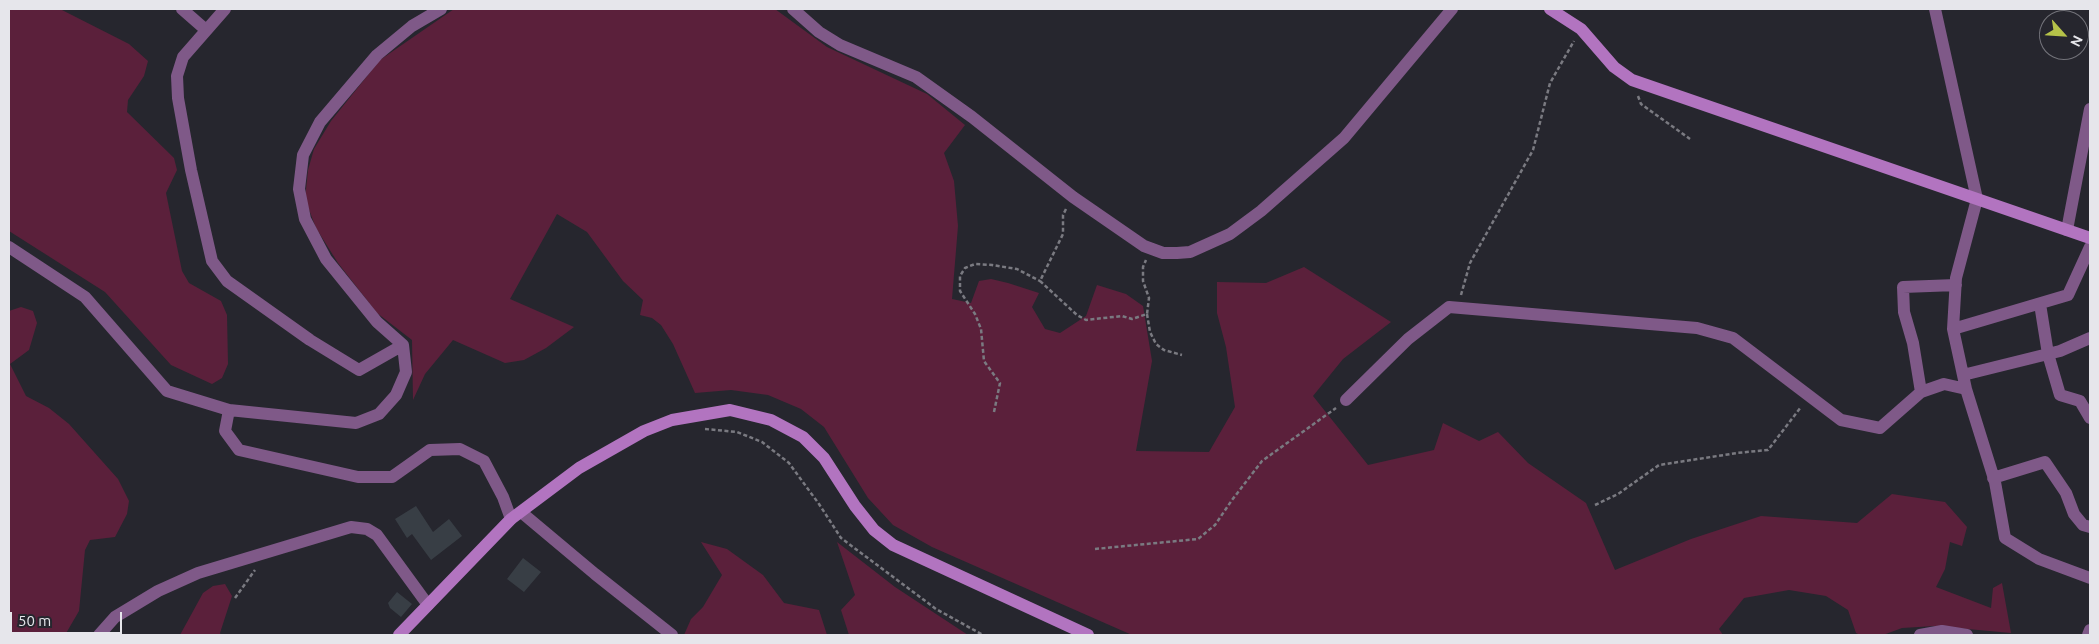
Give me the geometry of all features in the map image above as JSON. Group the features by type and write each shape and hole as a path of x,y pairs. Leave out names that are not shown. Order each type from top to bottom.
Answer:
{"street":[{"path":"182,9 206,30"},
{"path":"225,9 183,57 177,76 178,98 191,170 212,261 227,281 310,340 359,370 403,345"},
{"path":"9,247 85,297 167,391 229,410 356,423 379,414 396,395 406,372 403,345 377,322 326,259 305,219 299,189 303,155 320,122 377,55 412,26 441,9"},
{"path":"792,9 819,32 840,45 916,77 972,117 1073,197 1150,248 1163,253 1190,252 1224,238 1261,211 1344,138 1452,9"},
{"path":"1550,9 1581,29 1614,67 1632,80 2090,238"},
{"path":"1935,9 1977,198 1956,285 1954,329 1966,389 1994,478 2005,538 2039,559 2090,578"},
{"path":"2067,230 2090,109"},
{"path":"1954,329 2068,295 2090,247"},
{"path":"1921,392 1913,344 1904,312 1903,287 1956,285"},
{"path":"2040,304 2048,354 2060,395 2085,398 2090,418"},
{"path":"1346,400 1408,339 1449,307 1697,328 1734,338 1841,420 1880,428 1921,392 1944,384 1966,389"},
{"path":"1963,375 2048,354 2090,338"},
{"path":"229,410 225,431 239,450 358,476 392,477 430,450 460,449 484,461 503,497 516,516 672,635"},
{"path":"399,635 516,516 579,468 644,431 672,420 730,410 771,420 803,437 824,458 855,506 874,530 893,545 1088,635"},
{"path":"1994,478 2045,462 2066,493 2074,514 2084,525 2090,527"},
{"path":"99,635 115,617 158,591 198,572 351,527 367,529 377,535 387,546 428,605"},
{"path":"2088,635 2090,630"},
{"path":"1920,635 1942,631 1967,635"}],"path":[{"path":"1457,308 1470,263 1533,150 1550,83 1581,29"},
{"path":"1632,80 1641,104 1690,139"},
{"path":"1040,281 1063,234 1063,216 1073,197"},
{"path":"1150,248 1143,267 1143,281 1149,298 1147,314 1150,332 1156,344 1164,350 1182,355"},
{"path":"994,412 1000,383 984,361 981,329 960,291 960,276 965,268 975,264 1017,269 1040,281 1077,315 1086,320 1122,316 1132,319 1147,314"},
{"path":"1596,505 1618,494 1659,466 1737,453 1768,450 1810,396"},
{"path":"1095,549 1198,539 1215,525 1262,461 1346,400"},
{"path":"701,429 737,432 762,442 789,464 819,504 841,538 936,609 982,635"},
{"path":"235,598 269,551"}],"shaded area":[{"path":"9,9 60,9 129,44 148,61 144,76 128,100 127,112 174,158 177,170 166,193 182,271 189,283 221,301 227,315 228,364 222,378 212,384 171,365 105,292 9,231"},
{"path":"454,9 775,9 827,47 927,94 965,125 944,153 954,181 958,226 952,299 971,303 979,281 991,279 1008,283 1039,293 1032,307 1045,329 1060,333 1086,316 1097,285 1126,294 1143,306 1152,361 1136,451 1209,452 1235,407 1226,347 1217,313 1217,282 1266,283 1304,267 1391,322 1343,359 1313,396 1368,465 1434,450 1443,423 1479,441 1498,432 1528,463 1586,503 1615,570 1691,539 1761,516 1857,523 1892,494 1945,502 1967,527 1962,546 1950,542 1945,569 1936,587 1991,608 1993,588 2002,583 2011,633 1935,626 1902,628 1883,635 1860,635 1856,633 1848,610 1826,596 1789,590 1744,598 1719,629 1723,635 1132,635 932,547 893,525 868,498 824,427 801,409 768,395 731,390 695,393 673,344 661,325 652,318 640,315 643,300 623,281 587,232 557,214 510,299 574,327 546,348 524,360 505,363 453,340 425,374 413,400 412,340 377,313 338,263 316,228 305,199 308,170 314,149 331,121 380,60"},
{"path":"21,307 33,311 37,323 29,350 10,364 26,396 49,408 69,424 118,479 129,501 127,514 115,537 90,540 85,550 79,611 65,635 9,635 9,311"},
{"path":"701,542 727,549 763,575 784,603 819,610 827,635 684,635 691,619 703,607 722,575"},
{"path":"837,542 895,587 968,635 849,635 841,610 855,595"},
{"path":"225,584 232,596 220,633 221,635 180,635 203,593 213,586"}],"building":[{"path":"416,506 433,532 449,519 462,536 431,560 412,534 407,538 395,519"},
{"path":"523,558 541,572 524,592 507,579"},
{"path":"397,592 412,604 401,617 390,608 388,603"}]}
